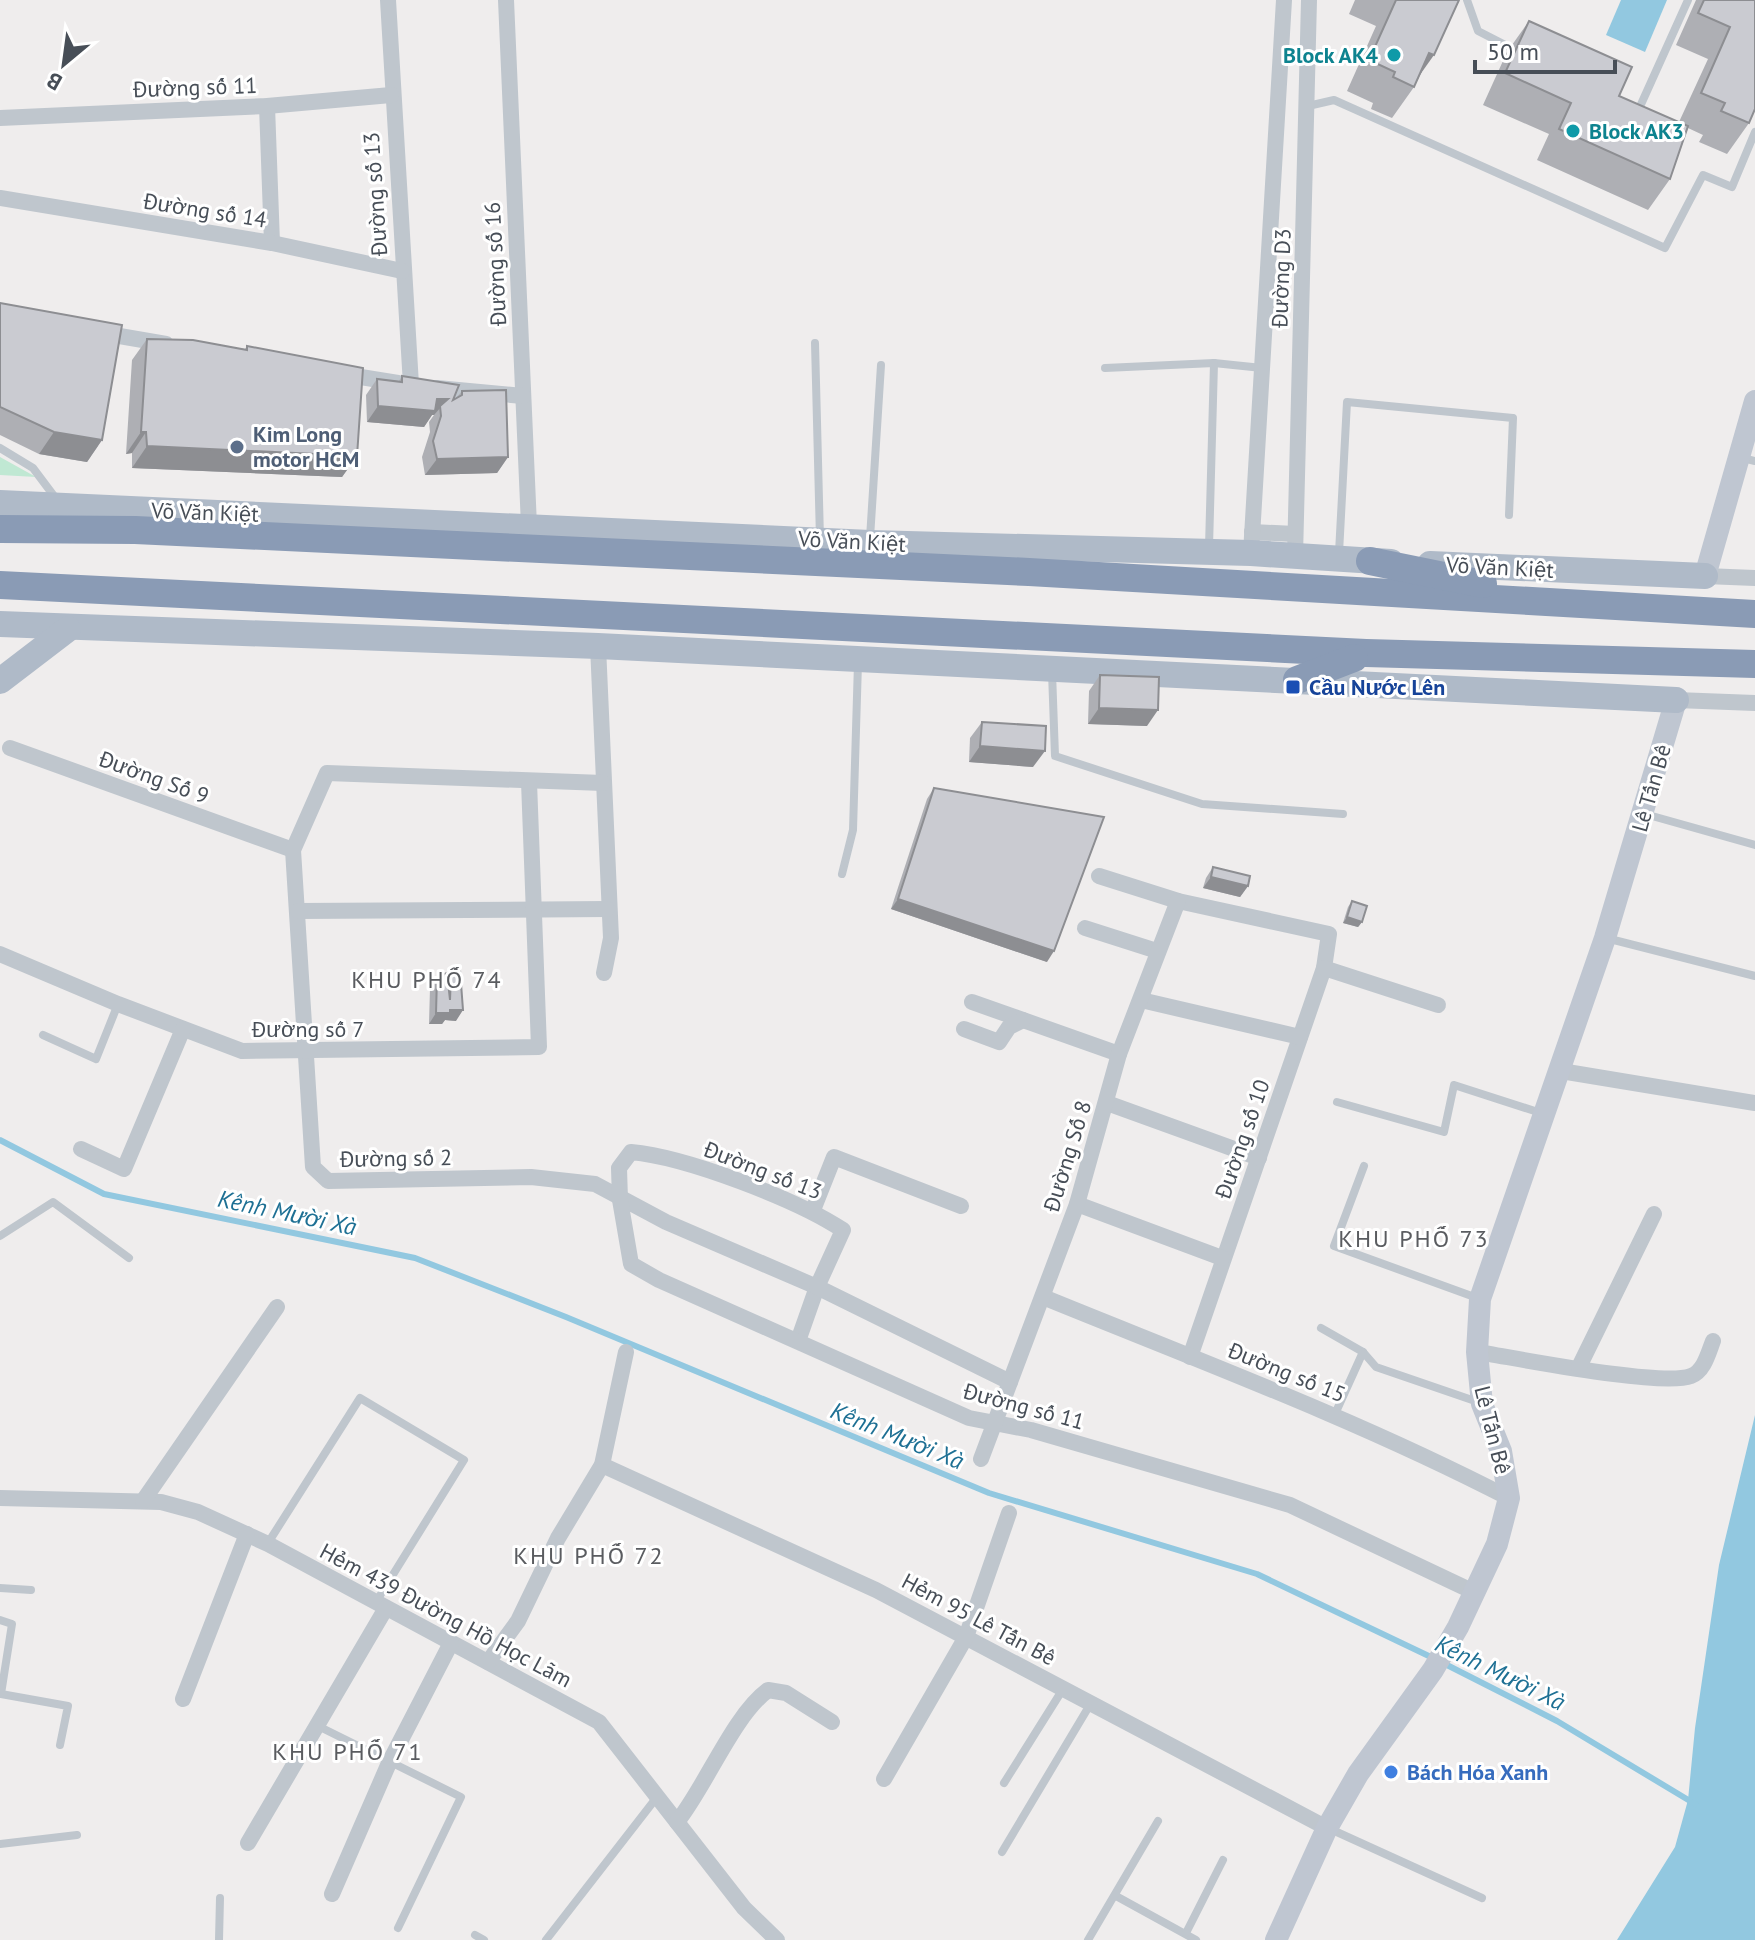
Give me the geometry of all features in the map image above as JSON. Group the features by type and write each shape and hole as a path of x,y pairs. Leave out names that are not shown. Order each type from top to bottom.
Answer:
{"highway":[{"name":"Võ Văn Kiệt","path":"0,529 135,530 1013,571 1755,614"},
{"path":"1370,561 1586,605"},
{"path":"0,585 1366,653 1755,664"},
{"path":"1297,680 1366,653"}],"main road":[{"name":"Võ Văn Kiệt","path":"0,503 870,543 1209,552 1252,542 1295,545 1339,559 1705,576"},
{"path":"0,624 68,629 598,646 1676,700"},
{"path":"0,681 68,629"}],"street":[{"name":"Đường số 13","path":"388,0 391,95 411,385"},
{"name":"Đường số 16","path":"506,0 529,526"},
{"name":"Đường D3","path":"1252,542 1284,0"},
{"name":"Đường D3","path":"1295,545 1309,0"},
{"name":"Đường số 11","path":"0,118 267,106 391,95"},
{"path":"267,106 272,243"},
{"name":"Đường số 14","path":"0,198 272,243 402,271"},
{"path":"91,332 183,347"},
{"path":"320,370 411,385 523,396"},
{"path":"1755,401 1746,459 1705,576 1755,578"},
{"path":"598,646 607,909 611,938 604,973"},
{"path":"1676,700 1755,703"},
{"name":"Lê Tấn Bê","path":"1276,1940 1327,1828 1358,1774 1433,1670 1458,1627 1497,1544 1509,1498 1501,1451 1482,1404 1477,1352 1480,1299 1605,938 1676,700"},
{"name":"Đường Số 9","path":"5,746 293,850"},
{"name":"Đường số 2","path":"529,782 327,773 293,850 313,1167 328,1181 531,1177 595,1184 620,1200 817,1287"},
{"path":"532,909 529,782 603,783"},
{"path":"1099,876 1178,901"},
{"name":"Đường số 10","path":"1178,901 1329,934 1324,968 1190,1357"},
{"name":"Đường Số 8","path":"981,1459 1077,1204 1119,1054 1178,901"},
{"name":"Đường số 7","path":"0,954 118,1004 242,1051 539,1047 532,909"},
{"path":"298,911 607,909"},
{"path":"1085,928 1157,951"},
{"path":"1324,968 1438,1005"},
{"path":"1141,1000 1300,1037"},
{"path":"972,1002 1119,1054"},
{"path":"964,1029 999,1042 1009,1027 1023,1020"},
{"path":"81,1149 124,1169 183,1029"},
{"path":"1561,1071 1755,1103"},
{"path":"1107,1103 1259,1158"},
{"name":"Đường số 13","path":"620,1200 619,1168 631,1152 659,1154 813,1210 843,1230 817,1287"},
{"path":"813,1210 834,1157 961,1206"},
{"name":"Đường số 11","path":"620,1200 631,1264 798,1341 969,1418 993,1422 1290,1505 1474,1592"},
{"path":"1077,1204 1222,1258"},
{"path":"1579,1367 1654,1214"},
{"path":"798,1341 817,1287 1010,1382"},
{"name":"Đường số 15","path":"1043,1297 1335,1414 1509,1498"},
{"path":"143,1501 277,1307"},
{"path":"1477,1352 1579,1367 1683,1377 1693,1375 1703,1366 1713,1341"},
{"path":"488,1662 518,1621 558,1538 602,1465 626,1352"},
{"name":"Hẻm 95 Lê Tấn Bê","path":"602,1465 876,1590 1327,1828"},
{"name":"Hẻm 439 Đường Hồ Học Lãm","path":"0,1498 143,1501 198,1512 268,1544 599,1722 744,1908 777,1940"},
{"path":"884,1779 966,1637 1009,1513"},
{"path":"183,1699 247,1534"},
{"path":"248,1843 318,1726 381,1605"},
{"path":"332,1894 389,1763 451,1643"},
{"path":"677,1822 697,1798 754,1703 768,1690 786,1693 832,1722"}],"lane":[{"path":"1467,0 1478,31 1532,58"},
{"path":"1625,104 1638,111 1688,0"},
{"path":"1308,106 1334,100 1665,248 1703,175 1732,187 1755,132"},
{"path":"815,343 820,540"},
{"path":"1105,368 1214,363 1262,368"},
{"path":"1209,552 1214,363"},
{"path":"870,543 881,365"},
{"path":"1339,559 1347,402 1513,418 1509,515"},
{"path":"0,448 33,468 62,506"},
{"path":"842,874 853,830 858,659"},
{"path":"1052,667 1055,756 1202,804 1343,814"},
{"path":"1644,813 1755,845"},
{"path":"1605,938 1755,976"},
{"path":"43,1035 96,1059 118,1004"},
{"path":"1337,1102 1444,1132 1454,1085 1545,1114"},
{"path":"1364,1166 1334,1246 1480,1299"},
{"path":"0,1236 53,1202 129,1258"},
{"path":"1321,1328 1363,1352 1376,1367 1482,1404"},
{"path":"1335,1414 1363,1352"},
{"path":"268,1544 360,1398 464,1460 381,1605"},
{"path":"0,1588 31,1590"},
{"path":"0,1620 12,1624 1,1694 68,1706 60,1745"},
{"path":"1004,1783 1063,1688"},
{"path":"1002,1852 1091,1703"},
{"path":"318,1726 461,1797 398,1928"},
{"path":"546,1940 657,1797"},
{"path":"1088,1940 1158,1821"},
{"path":"1327,1828 1482,1898"},
{"path":"0,1844 77,1835"},
{"path":"1186,1933 1223,1860"},
{"path":"1116,1896 1196,1940"},
{"path":"220,1898 221,1940"}],"green space":[{"path":"0,457 36,477 0,475"}],"water":[{"path":"1621,0 1667,0 1645,52 1606,35"},
{"path":"1755,1415 1755,1940 1617,1940 1675,1847 1688,1800 1695,1728 1719,1565"}],"building":[{"path":"1396,0 1459,0 1434,55 1429,53 1414,87 1393,77 1395,72 1369,60"},
{"path":"1704,0 1755,0 1755,109 1749,123 1721,111 1725,103 1701,93 1730,27 1698,13"},
{"path":"1529,21 1632,67 1619,96 1688,126 1670,179 1559,129 1571,103 1505,73"},
{"path":"0,303 122,325 102,440 54,432 0,407"},
{"path":"147,339 193,340 247,350 247,346 363,368 357,456 147,446 146,432 141,432"},
{"path":"402,376 459,385 453,400 462,395 462,391 506,390 508,457 437,459 433,441 441,416 440,406 448,399 437,399 435,411 378,406 377,379 402,382"},
{"path":"1100,675 1159,677 1158,710 1099,708"},
{"path":"982,722 1046,726 1045,751 980,746"},
{"path":"934,788 1104,817 1054,951 898,899"},
{"path":"1213,867 1250,876 1248,886 1211,877"},
{"path":"1352,901 1367,906 1362,922 1347,917"},
{"path":"460,970 463,1010 436,1013 437,977 447,973 450,1000 451,974"}],"waterway":[{"name":"Kênh Mười Xà","path":"0,1140 104,1194 415,1258 566,1317 989,1493 1257,1574 1433,1658"},
{"name":"Kênh Mười Xà","path":"1443,1663 1557,1721 1695,1804"}],"place":[{"name":"Block AK4","path":"1394,55"},
{"name":"Block AK3","path":"1573,131"},
{"name":"Kim Long motor HCM","path":"237,447"},
{"name":"Cầu Nước Lên","path":"1293,687"},
{"name":"Bách Hóa Xanh","path":"1391,1772"}],"district":[{"name":"KHU PHỐ 74","path":"427,980"},
{"name":"KHU PHỐ 73","path":"1414,1239"},
{"name":"KHU PHỐ 72","path":"589,1556"},
{"name":"KHU PHỐ 71","path":"348,1752"}]}
